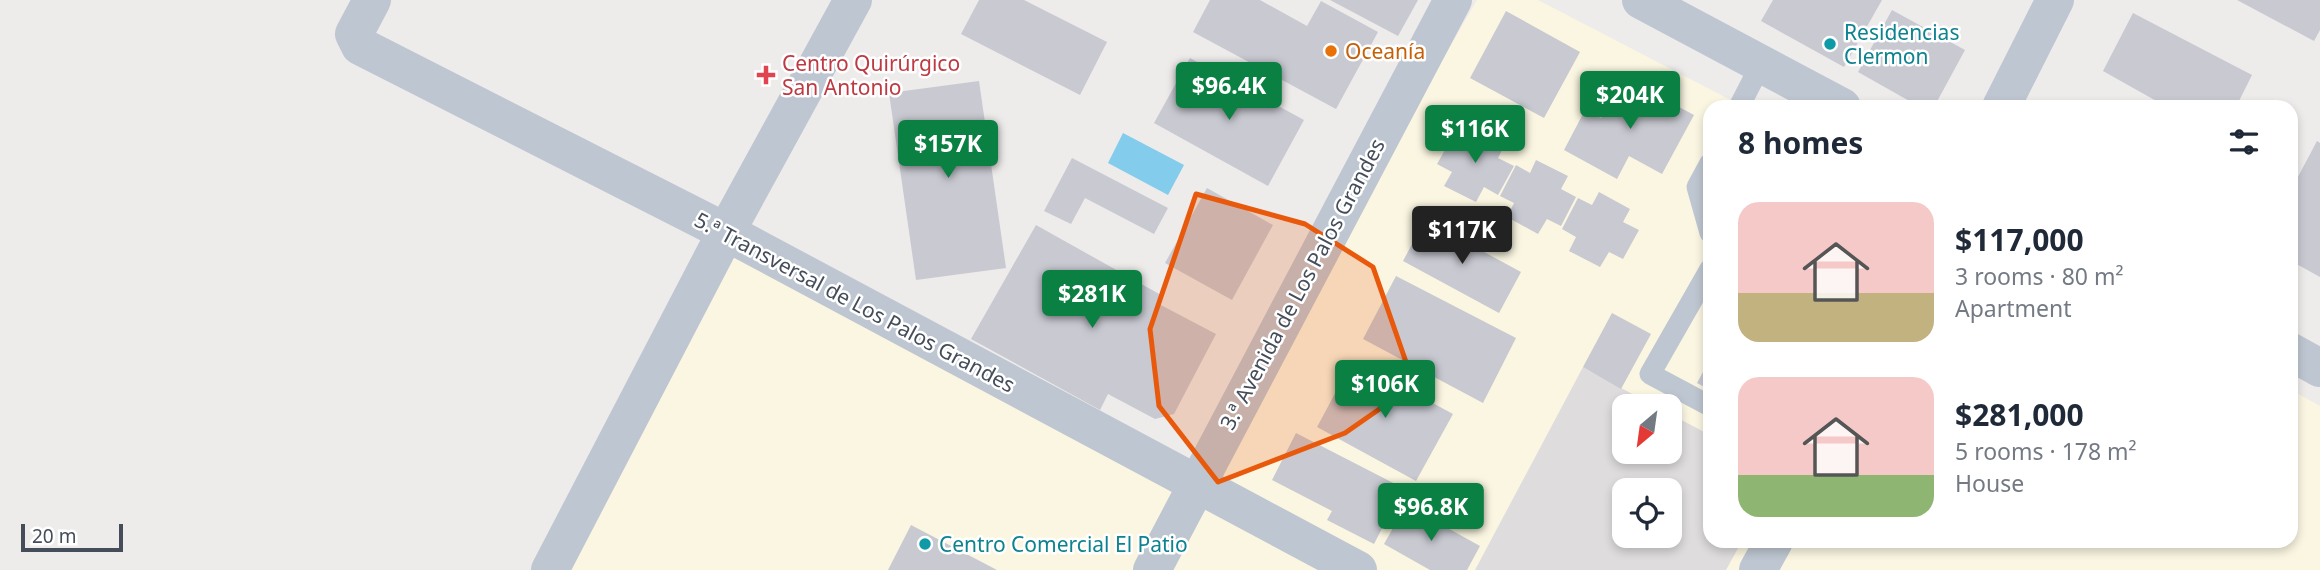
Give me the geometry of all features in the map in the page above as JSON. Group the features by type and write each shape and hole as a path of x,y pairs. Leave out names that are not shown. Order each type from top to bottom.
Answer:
{"street":[{"name":"5.ª Transversal de Los Palos Grandes","path":"372,0 354,34 360,46 726,232 1359,570"},
{"path":"550,570 726,232 853,0"},
{"name":"3.ª Avenida de Los Palos Grandes","path":"1152,570 1453,0"},
{"path":"1641,0 1829,100"},
{"path":"2005,100 2055,0"},
{"path":"2298,356 2320,368"},
{"path":"1759,570 1770,548"}],"lane":[{"path":"1743,100 1761,64"},
{"path":"1703,176 1697,187 1703,208"},
{"path":"1703,281 1650,374 1703,403"}],"highlighted area":[{"path":"1196,194 1305,224 1373,267 1414,385 1345,433 1218,482 1159,406 1150,329"}],"shaded area":[{"path":"1477,0 1538,0 1731,100 1703,100 1703,548 2298,548 2298,394 2320,406 2320,570 547,570 726,232 1197,483"},
{"path":"1583,367 1632,394 1612,394 1612,464 1682,464 1682,420 1703,431 1703,548 1738,548 1726,570 1475,570"}],"water":[{"path":"1123,133 1184,165 1168,195 1108,163"}],"building":[{"path":"979,0 1024,0 1107,42 1080,95 961,34"},
{"path":"1210,0 1260,0 1307,26 1321,1 1378,32 1336,109 1193,32"},
{"path":"1330,0 1418,0 1398,36"},
{"name":"Residencias Clermon","path":"1773,0 1882,0 1844,67 1761,21"},
{"path":"2237,0 2320,0 2320,30 2314,41"},
{"path":"1892,10 1965,50 1938,100 1908,100 1858,72"},
{"path":"1506,11 1580,52 1544,118 1470,78"},
{"path":"2133,13 2252,75 2240,100 2155,100 2103,71"},
{"path":"1190,58 1304,120 1268,186 1154,123"},
{"path":"1623,77 1694,115 1662,174 1629,156 1617,179 1564,150 1585,110 1601,118"},
{"path":"979,81 1006,268 916,280 889,93"},
{"path":"1474,128 1505,144 1498,158 1514,166 1498,195 1484,187 1476,202 1444,186 1452,172 1437,164 1454,134 1468,141"},
{"path":"2317,141 2320,143 2320,277 2298,265 2298,177"},
{"path":"1072,158 1168,208 1154,234 1085,198 1071,224 1044,211"},
{"path":"1536,160 1568,176 1561,189 1576,197 1561,226 1547,219 1538,234 1507,217 1514,203 1500,196 1516,165 1530,173"},
{"path":"1207,188 1273,225 1232,300 1165,263"},
{"path":"1599,192 1630,209 1623,222 1639,230 1623,259 1609,252 1600,267 1569,251 1576,237 1562,229 1578,198 1592,205"},
{"path":"1425,220 1521,272 1499,313 1403,261"},
{"path":"1036,225 1161,295 1157,303 1216,334 1174,414 1155,419 1108,394 1100,410 971,339"},
{"path":"1396,276 1516,338 1483,403 1363,339"},
{"path":"1612,313 1651,334 1621,389 1583,367"},
{"path":"1353,360 1453,414 1416,481 1317,427"},
{"path":"1703,372 1703,386 1697,383"},
{"path":"1296,433 1403,488 1374,544 1327,520 1332,511 1272,480"},
{"path":"1406,505 1480,546 1467,570 1430,570 1384,544"},
{"name":"Centro Comercial El Patio","path":"911,525 997,570 888,570"}],"place":[{"name":"Residencias Clermon","path":"1830,44"},
{"name":"Oceanía","path":"1331,51"},
{"name":"Centro Quirúrgico San Antonio","path":"766,75"},
{"name":"Centro Comercial El Patio","path":"925,544"}]}
